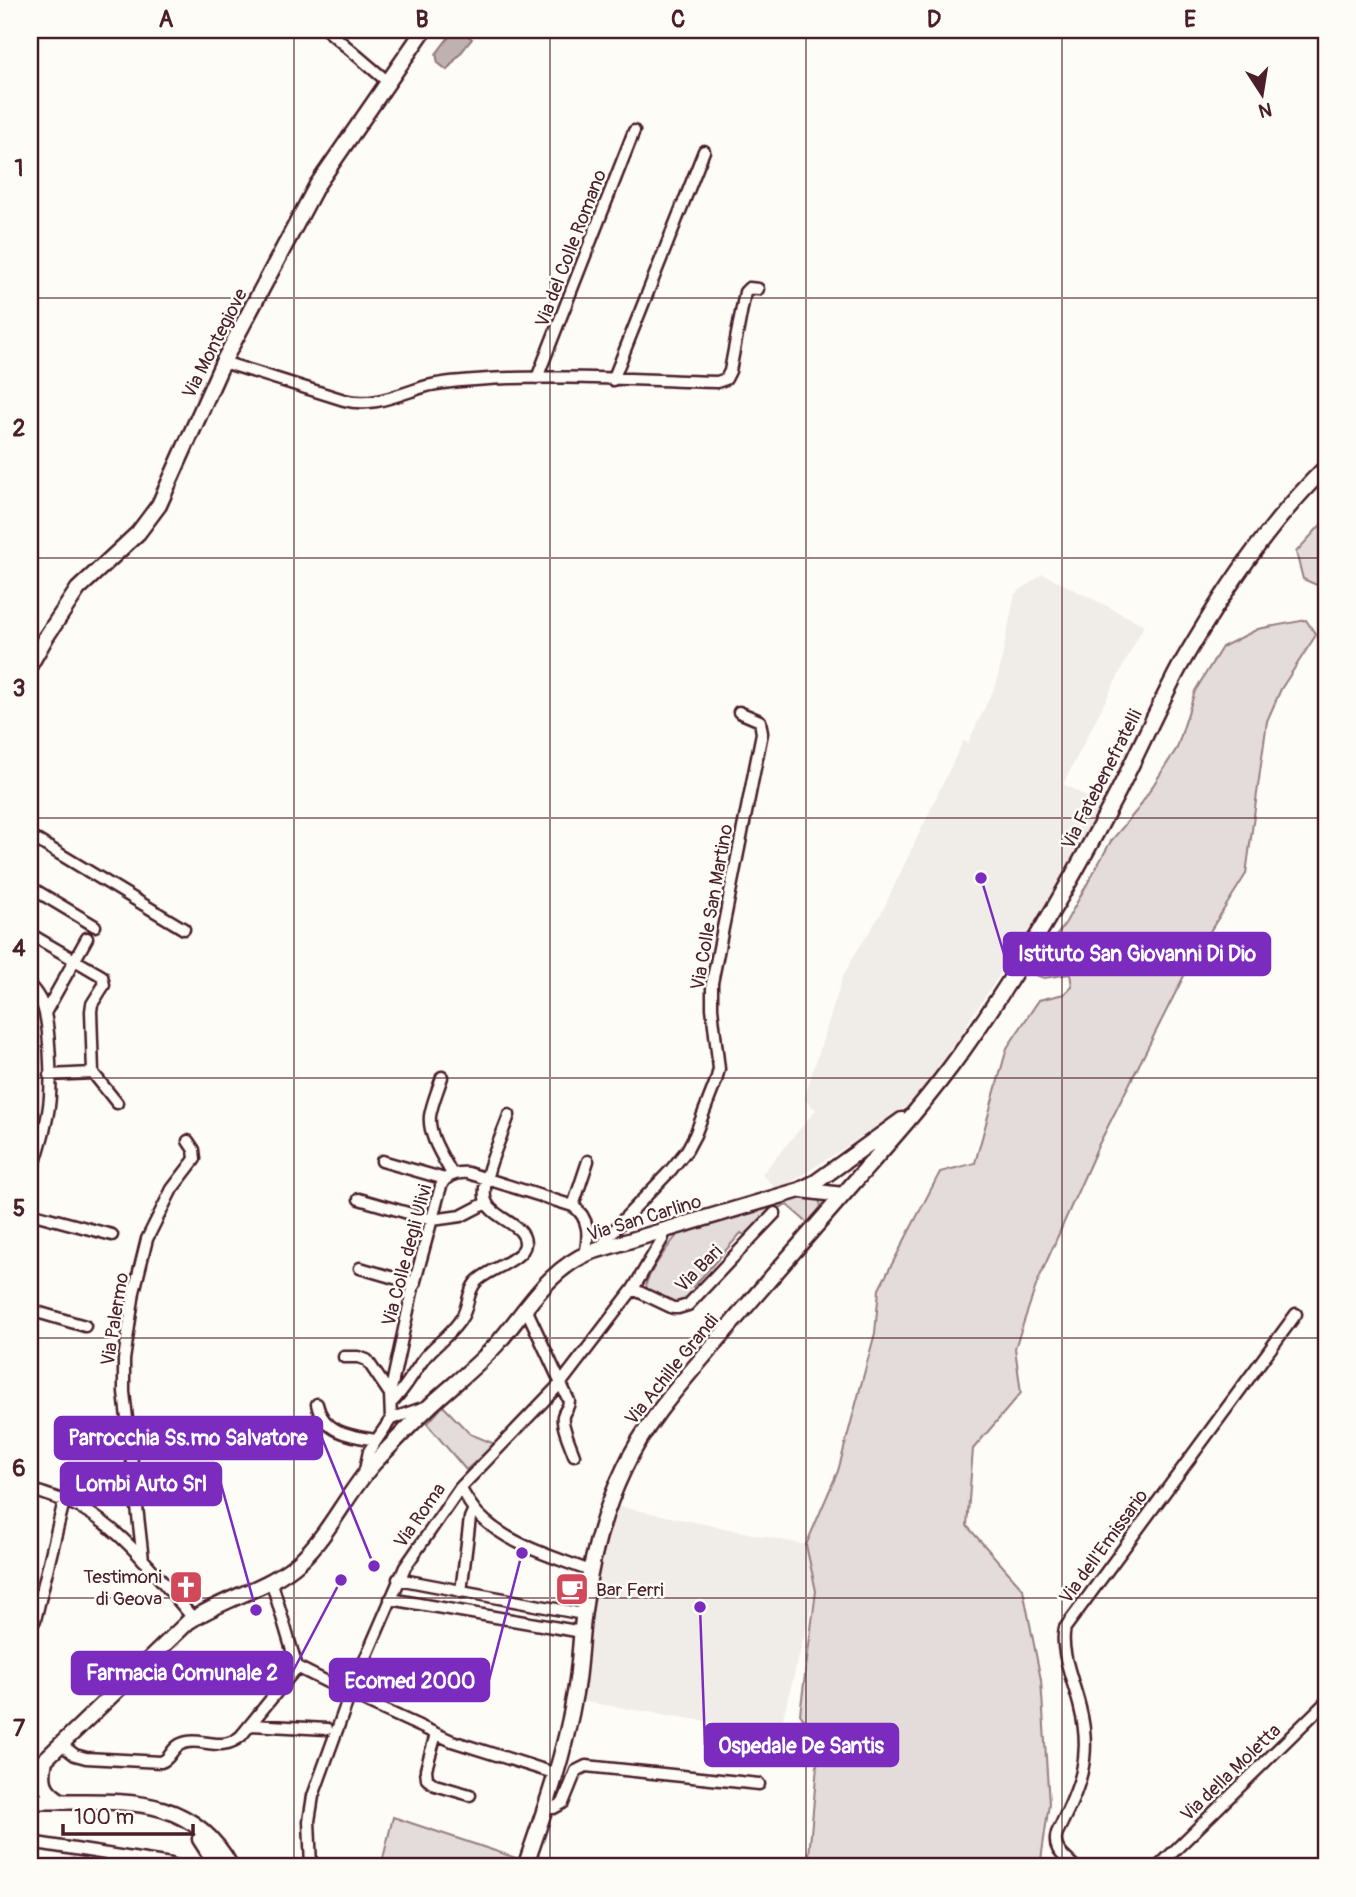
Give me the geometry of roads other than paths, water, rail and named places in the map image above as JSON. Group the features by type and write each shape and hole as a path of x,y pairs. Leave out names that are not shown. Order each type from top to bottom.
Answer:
{"street":[{"path":"327,30 388,82"},
{"name":"Via Montegiove","path":"30,665 78,589 132,538 155,512 223,362 320,180 424,30"},
{"name":"Via del Colle Romano","path":"537,378 634,131"},
{"path":"613,380 704,151"},
{"path":"223,362 360,403 380,401 450,382 493,379 717,382 726,379 730,371 744,293 748,288 758,289"},
{"name":"Via Fatebenefratelli","path":"915,1112 962,1051 1031,948 1090,845 1181,666 1227,592 1274,524 1326,467"},
{"name":"Via Colle San Martino","path":"591,1253 664,1178 687,1150 716,1081 719,1058 712,1011 712,983 762,733 760,721 739,712"},
{"path":"30,835 184,929"},
{"path":"30,887 95,926"},
{"path":"30,934 102,976 104,985 92,1004 93,1073 117,1103"},
{"path":"45,1013 87,938"},
{"path":"30,986 38,996 45,1013 49,1074 48,1111 30,1179"},
{"path":"49,1074 93,1073"},
{"path":"442,1077 431,1113 431,1126 449,1176"},
{"name":"Via San Carlino","path":"30,1774 45,1760 67,1749 173,1634 193,1618 271,1580 291,1568 306,1554 364,1475 432,1404 489,1353 532,1299 570,1263 591,1253 811,1187 915,1112"},
{"name":"Via Achille Grandi","path":"525,1867 546,1808 573,1708 583,1614 597,1541 627,1462 640,1438 670,1397 915,1112"},
{"path":"390,1399 461,1320 474,1284 524,1249 525,1242 521,1233 496,1214 486,1203 485,1196 486,1178 509,1115"},
{"name":"Via Palermo","path":"143,1560 123,1389 124,1360 134,1292 147,1239 172,1189 195,1159 194,1150 188,1141"},
{"path":"849,1158 856,1180"},
{"path":"382,1160 449,1176"},
{"path":"588,1161 573,1206 580,1211 586,1224 591,1253"},
{"name":"Via Colle degli Ulivi","path":"390,1399 415,1284 441,1186 449,1176 468,1172 573,1206"},
{"path":"811,1187 836,1183 844,1195"},
{"path":"811,1187 824,1200 826,1215"},
{"path":"359,1199 432,1220 461,1216 486,1203"},
{"path":"30,1213 112,1235"},
{"name":"Via Bari","path":"633,1289 673,1308 688,1305 775,1213"},
{"name":"Via Roma","path":"311,1867 310,1806 350,1694 398,1579 460,1488 561,1383 633,1289 663,1238"},
{"path":"360,1268 415,1284"},
{"path":"30,1310 85,1326"},
{"name":"Via dell'Emissario","path":"1075,1867 1058,1851 1055,1841 1080,1783 1085,1750 1082,1715 1063,1643 1065,1628 1296,1314"},
{"path":"529,1315 569,1404 563,1420 574,1455"},
{"path":"344,1357 367,1360 390,1399 391,1419"},
{"path":"317,1404 323,1420 333,1428 353,1436 376,1440"},
{"name":"Via San Carlino","path":"364,1475 367,1457 391,1419 432,1404"},
{"path":"460,1488 474,1509 489,1524 514,1540 590,1571"},
{"path":"30,1489 83,1510 105,1525 143,1560 193,1618"},
{"path":"30,1628 35,1620 64,1501"},
{"path":"461,1592 470,1518 474,1509"},
{"path":"398,1579 583,1614"},
{"path":"271,1580 298,1667 436,1734 468,1747 556,1774"},
{"path":"390,1599 582,1632"},
{"path":"67,1749 86,1758 161,1762 169,1759 183,1743 228,1744 235,1741 251,1725 298,1667"},
{"name":"Via della Moletta","path":"1158,1867 1326,1702"},
{"path":"251,1725 327,1728"},
{"path":"436,1734 426,1771 427,1779 435,1785 470,1795"},
{"path":"45,1760 42,1777 45,1787 61,1801"},
{"path":"546,1808 554,1808 563,1803 576,1771 586,1766 759,1784"},
{"path":"30,1801 134,1803 173,1812 188,1820 211,1839 231,1867"},
{"path":"30,1811 126,1812 165,1819 189,1829 197,1836 218,1867"},
{"path":"30,1842 179,1867"},
{"path":"107,1867 111,1854"}],"place":[{"name":"Istituto San Giovanni Di Dio","path":"981,878"},
{"name":"Ecomed 2000","path":"522,1553"},
{"name":"Parrocchia Ss.mo Salvatore","path":"374,1566"},
{"name":"Farmacia Comunale 2","path":"341,1580"},
{"name":"Testimoni di Geova","path":"186,1587"},
{"name":"Bar Ferri","path":"572,1589"},
{"name":"Ospedale De Santis","path":"700,1607"},
{"name":"Lombi Auto Srl","path":"256,1610"}]}
